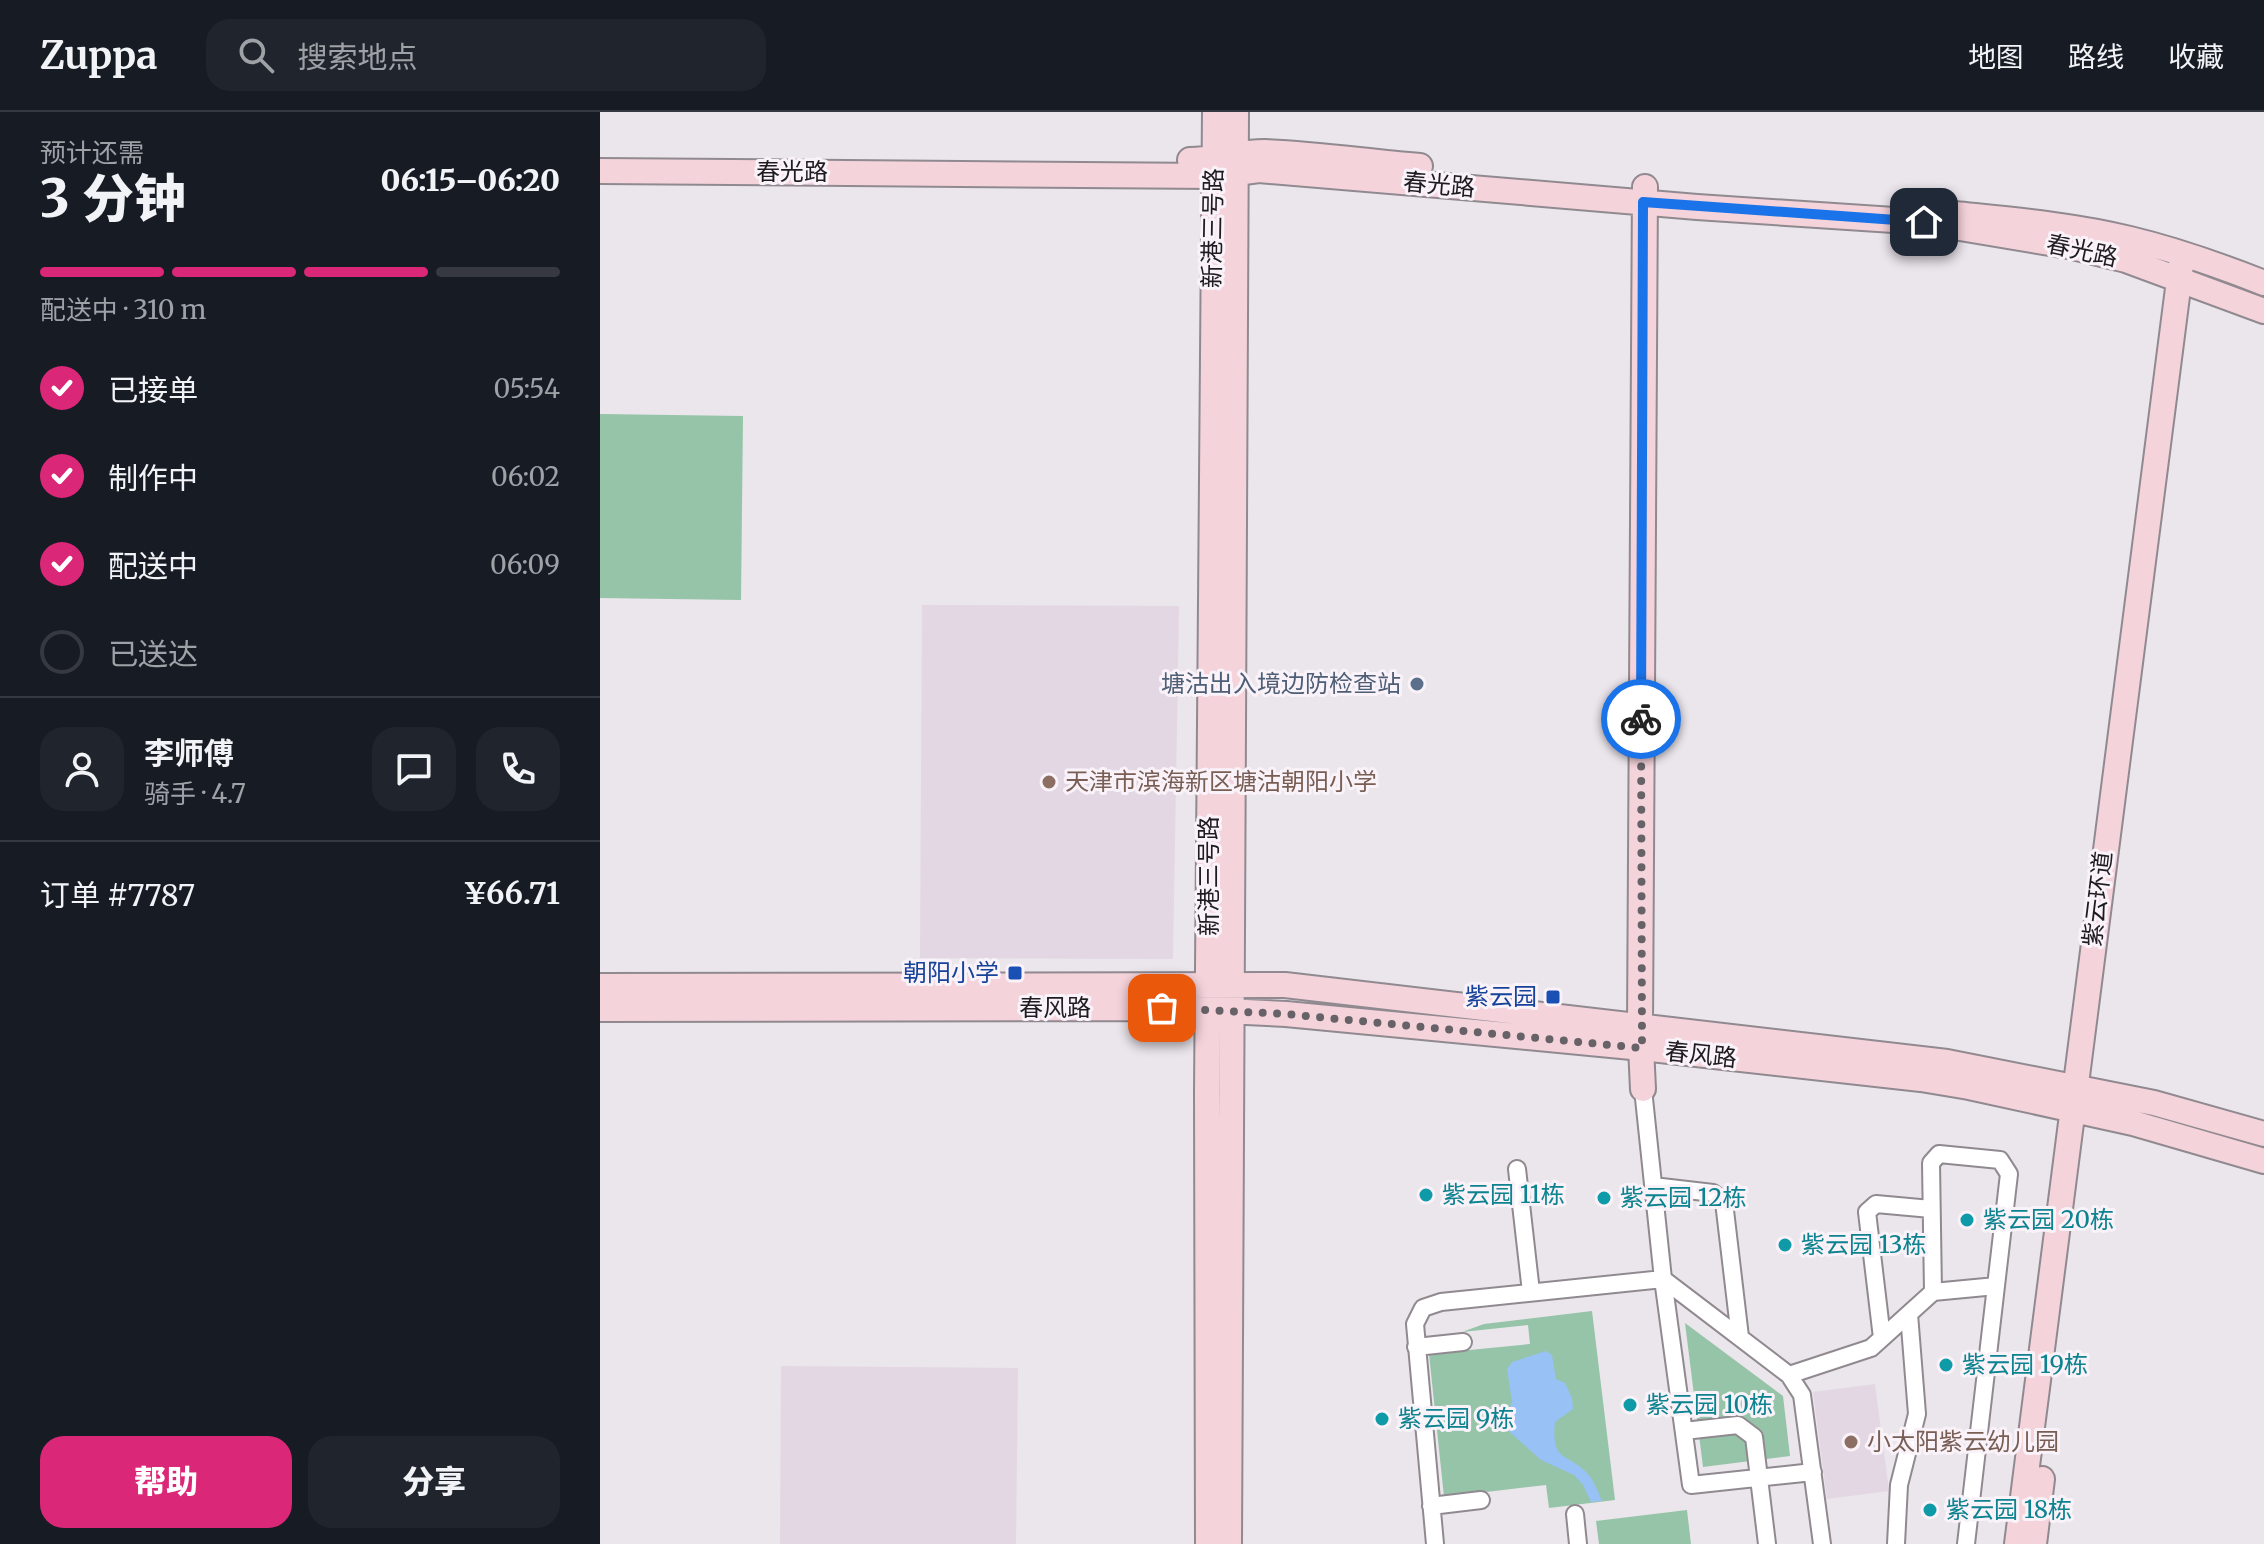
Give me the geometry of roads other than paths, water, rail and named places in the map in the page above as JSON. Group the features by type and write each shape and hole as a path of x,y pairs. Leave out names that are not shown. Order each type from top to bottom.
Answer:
{"main road":[{"name":"新港三号路","path":"1208,1544 1221,996 1225,165 1215,112"},
{"name":"新港三号路","path":"1225,165 1236,112"},
{"name":"春光路","path":"600,171 1225,165 1263,152 1644,194 2005,219 2130,239 2264,311"},
{"name":"春光路","path":"600,158 1114,161 1225,165"},
{"path":"1643,1089 1644,194"},
{"name":"春光路","path":"2189,269 2264,283"},
{"name":"紫云环道","path":"2034,1544 2079,1101 2189,269"},
{"path":"1221,924 1247,970 1285,985"},
{"name":"春风路","path":"600,1009 1221,996 1285,985 1921,1079 2040,1091 2264,1161"},
{"name":"春风路","path":"600,986 1162,997"},
{"name":"春风路","path":"1221,996 1286,1014 1641,1037"},
{"path":"1162,997 1195,1023 1220,1056"},
{"name":"新港三号路","path":"1220,1056 1229,1544"},
{"path":"2040,1091 2062,1119 2075,1152"},
{"name":"春风路","path":"2079,1101 2154,1103 2264,1134"},
{"name":"紫云环道","path":"2017,1544 2075,1152"}],"street":[{"path":"1643,1089 1663,1279 1691,1485 1813,1472"},
{"path":"1933,1292 1931,1163 1939,1154 2000,1160 2009,1174 1966,1544"},
{"path":"1517,1169 1531,1292"},
{"path":"1653,1186 1713,1193 1724,1202 1740,1337"},
{"path":"1882,1338 1867,1212 1876,1204 1931,1209"},
{"path":"1435,1544 1416,1347 1415,1324 1423,1308 1441,1302 1663,1279 1789,1375 1802,1395 1822,1544"},
{"path":"1789,1375 1871,1348 1933,1292 1996,1286"},
{"path":"1896,1544 1899,1485 1917,1414 1909,1314"},
{"path":"1416,1347 1463,1342"},
{"path":"1684,1431 1738,1425 1754,1437 1767,1544"},
{"path":"1431,1506 1481,1500"},
{"path":"1575,1514 1578,1544"}],"water":[{"path":"1546,1351 1552,1355 1556,1379 1565,1383 1572,1398 1573,1409 1555,1422 1558,1451 1589,1476 1602,1501 1591,1502 1574,1475 1541,1460 1502,1425 1512,1402 1507,1369 1512,1362"}],"place":[{"name":"塘沽出入境边防检查站","path":"1417,684"},
{"name":"天津市滨海新区塘沽朝阳小学","path":"1049,782"},
{"name":"朝阳小学","path":"1015,973"},
{"name":"紫云园","path":"1553,997"},
{"name":"紫云园 11栋","path":"1426,1195"},
{"name":"紫云园 12栋","path":"1604,1198"},
{"name":"紫云园 20栋","path":"1967,1220"},
{"name":"紫云园 13栋","path":"1785,1245"},
{"name":"紫云园 19栋","path":"1946,1365"},
{"name":"紫云园 10栋","path":"1630,1405"},
{"name":"紫云园 9栋","path":"1382,1419"},
{"name":"小太阳紫云幼儿园","path":"1851,1442"},
{"name":"紫云园 18栋","path":"1930,1510"}]}
